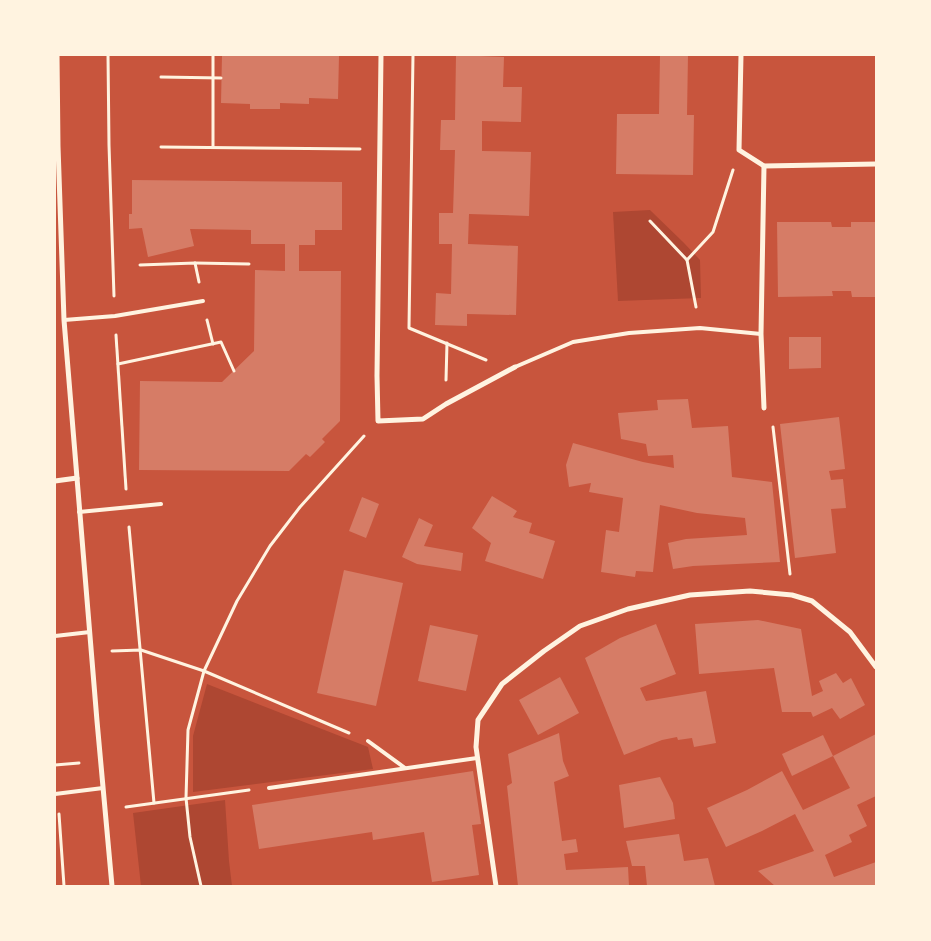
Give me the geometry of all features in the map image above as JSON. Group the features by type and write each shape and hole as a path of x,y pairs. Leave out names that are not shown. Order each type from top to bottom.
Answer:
{"street":[{"path":"57,55 58,156 64,320 102,788 112,886"},
{"path":"381,55 378,421 423,419 446,404 512,368"},
{"path":"741,55 739,150 764,166 876,164"},
{"path":"764,166 761,334 764,408"},
{"path":"55,481 77,478"},
{"path":"496,886 477,758 478,720 502,684 544,650 580,626 628,609 690,595 750,591 792,595 812,601 850,632 876,667"}],"lane":[{"path":"64,320 114,316 203,301"},
{"path":"512,368 573,342 629,333 700,328 761,334"},
{"path":"80,512 161,504"},
{"path":"55,636 90,632"},
{"path":"368,741 405,768"},
{"path":"269,788 477,758"},
{"path":"56,794 102,788"}],"path":[{"path":"108,55 114,316 128,507 154,803"},
{"path":"212,147 213,55"},
{"path":"413,55 409,328 512,368"},
{"path":"161,77 221,78"},
{"path":"161,147 380,150"},
{"path":"687,260 713,232 739,150"},
{"path":"650,221 687,260 700,328"},
{"path":"195,264 249,264"},
{"path":"118,364 221,342 234,371"},
{"path":"446,404 447,343"},
{"path":"764,408 774,428 792,595"},
{"path":"201,886 190,837 186,798 188,730 204,671 238,601 270,546 300,507 378,421"},
{"path":"91,652 141,650 204,671 368,741"},
{"path":"105,810 269,788"},
{"path":"56,794 64,886"}],"shaded area":[{"path":"650,210 700,260 701,298 618,301 613,212"},
{"path":"207,684 368,747 373,769 193,792 193,736"},
{"path":"225,800 232,886 141,886 133,813"}],"building":[{"path":"222,55 339,56 338,99 309,98 309,104 280,103 280,109 250,109 250,104 221,103"},
{"path":"456,55 504,57 503,87 522,87 521,122 482,121 482,151 531,152 529,216 469,214 468,244 518,246 516,315 467,314 467,326 435,325 436,293 451,294 452,244 439,244 439,213 453,213 455,150 440,150 441,120 455,120"},
{"path":"660,55 688,55 687,115 694,115 693,175 616,174 617,114 659,114"},
{"path":"132,180 342,182 342,230 315,230 315,245 299,245 299,271 341,271 340,421 322,439 325,442 310,457 306,454 289,471 139,470 140,381 222,382 254,351 255,270 285,271 285,244 251,244 251,230 190,229 194,246 148,257 142,228 129,229 129,214 132,214"},
{"path":"777,222 831,222 832,227 851,227 851,222 876,222 876,297 852,297 851,291 832,291 833,296 778,297"},
{"path":"789,337 821,337 821,368 789,369"},
{"path":"688,399 692,428 728,426 732,477 772,482 780,562 693,566 673,569 668,543 686,539 747,535 745,518 697,513 660,505 653,572 636,571 635,577 601,572 606,530 619,532 623,498 589,492 591,483 569,487 566,465 573,443 643,462 674,468 673,455 648,456 646,444 621,439 618,413 658,410 657,400"},
{"path":"839,417 845,469 829,471 831,480 843,479 846,508 831,509 836,553 795,558 780,424"},
{"path":"492,496 517,511 513,517 532,523 529,533 555,541 543,579 485,561 491,543 472,528"},
{"path":"362,497 379,504 366,538 349,531"},
{"path":"419,518 433,525 424,546 463,553 461,571 417,564 402,557"},
{"path":"344,570 403,583 376,706 317,693"},
{"path":"758,620 801,629 812,696 823,691 819,681 836,673 843,683 851,678 865,705 840,719 832,708 813,717 811,712 782,712 774,668 699,674 695,624"},
{"path":"656,624 676,674 640,688 646,701 706,691 716,743 694,747 692,738 678,740 677,737 662,740 624,755 585,658 620,638"},
{"path":"430,625 478,635 466,691 418,681"},
{"path":"560,677 579,713 538,735 519,700"},
{"path":"559,733 563,761 569,776 554,782 562,841 576,839 578,852 564,854 566,870 628,867 629,886 518,886 507,786 512,783 508,754"},
{"path":"876,734 876,796 857,805 867,826 849,835 852,842 825,855 834,877 876,862 876,886 775,886 758,871 814,851 795,814 726,847 707,808 747,790 782,771 803,810 850,788 833,756"},
{"path":"823,735 833,756 792,776 782,754"},
{"path":"473,771 481,824 472,825 479,875 432,882 424,832 373,840 372,832 259,849 252,805"},
{"path":"660,777 673,803 675,819 624,828 619,785"},
{"path":"679,834 684,861 708,858 715,886 647,886 645,866 632,866 626,841"}]}
